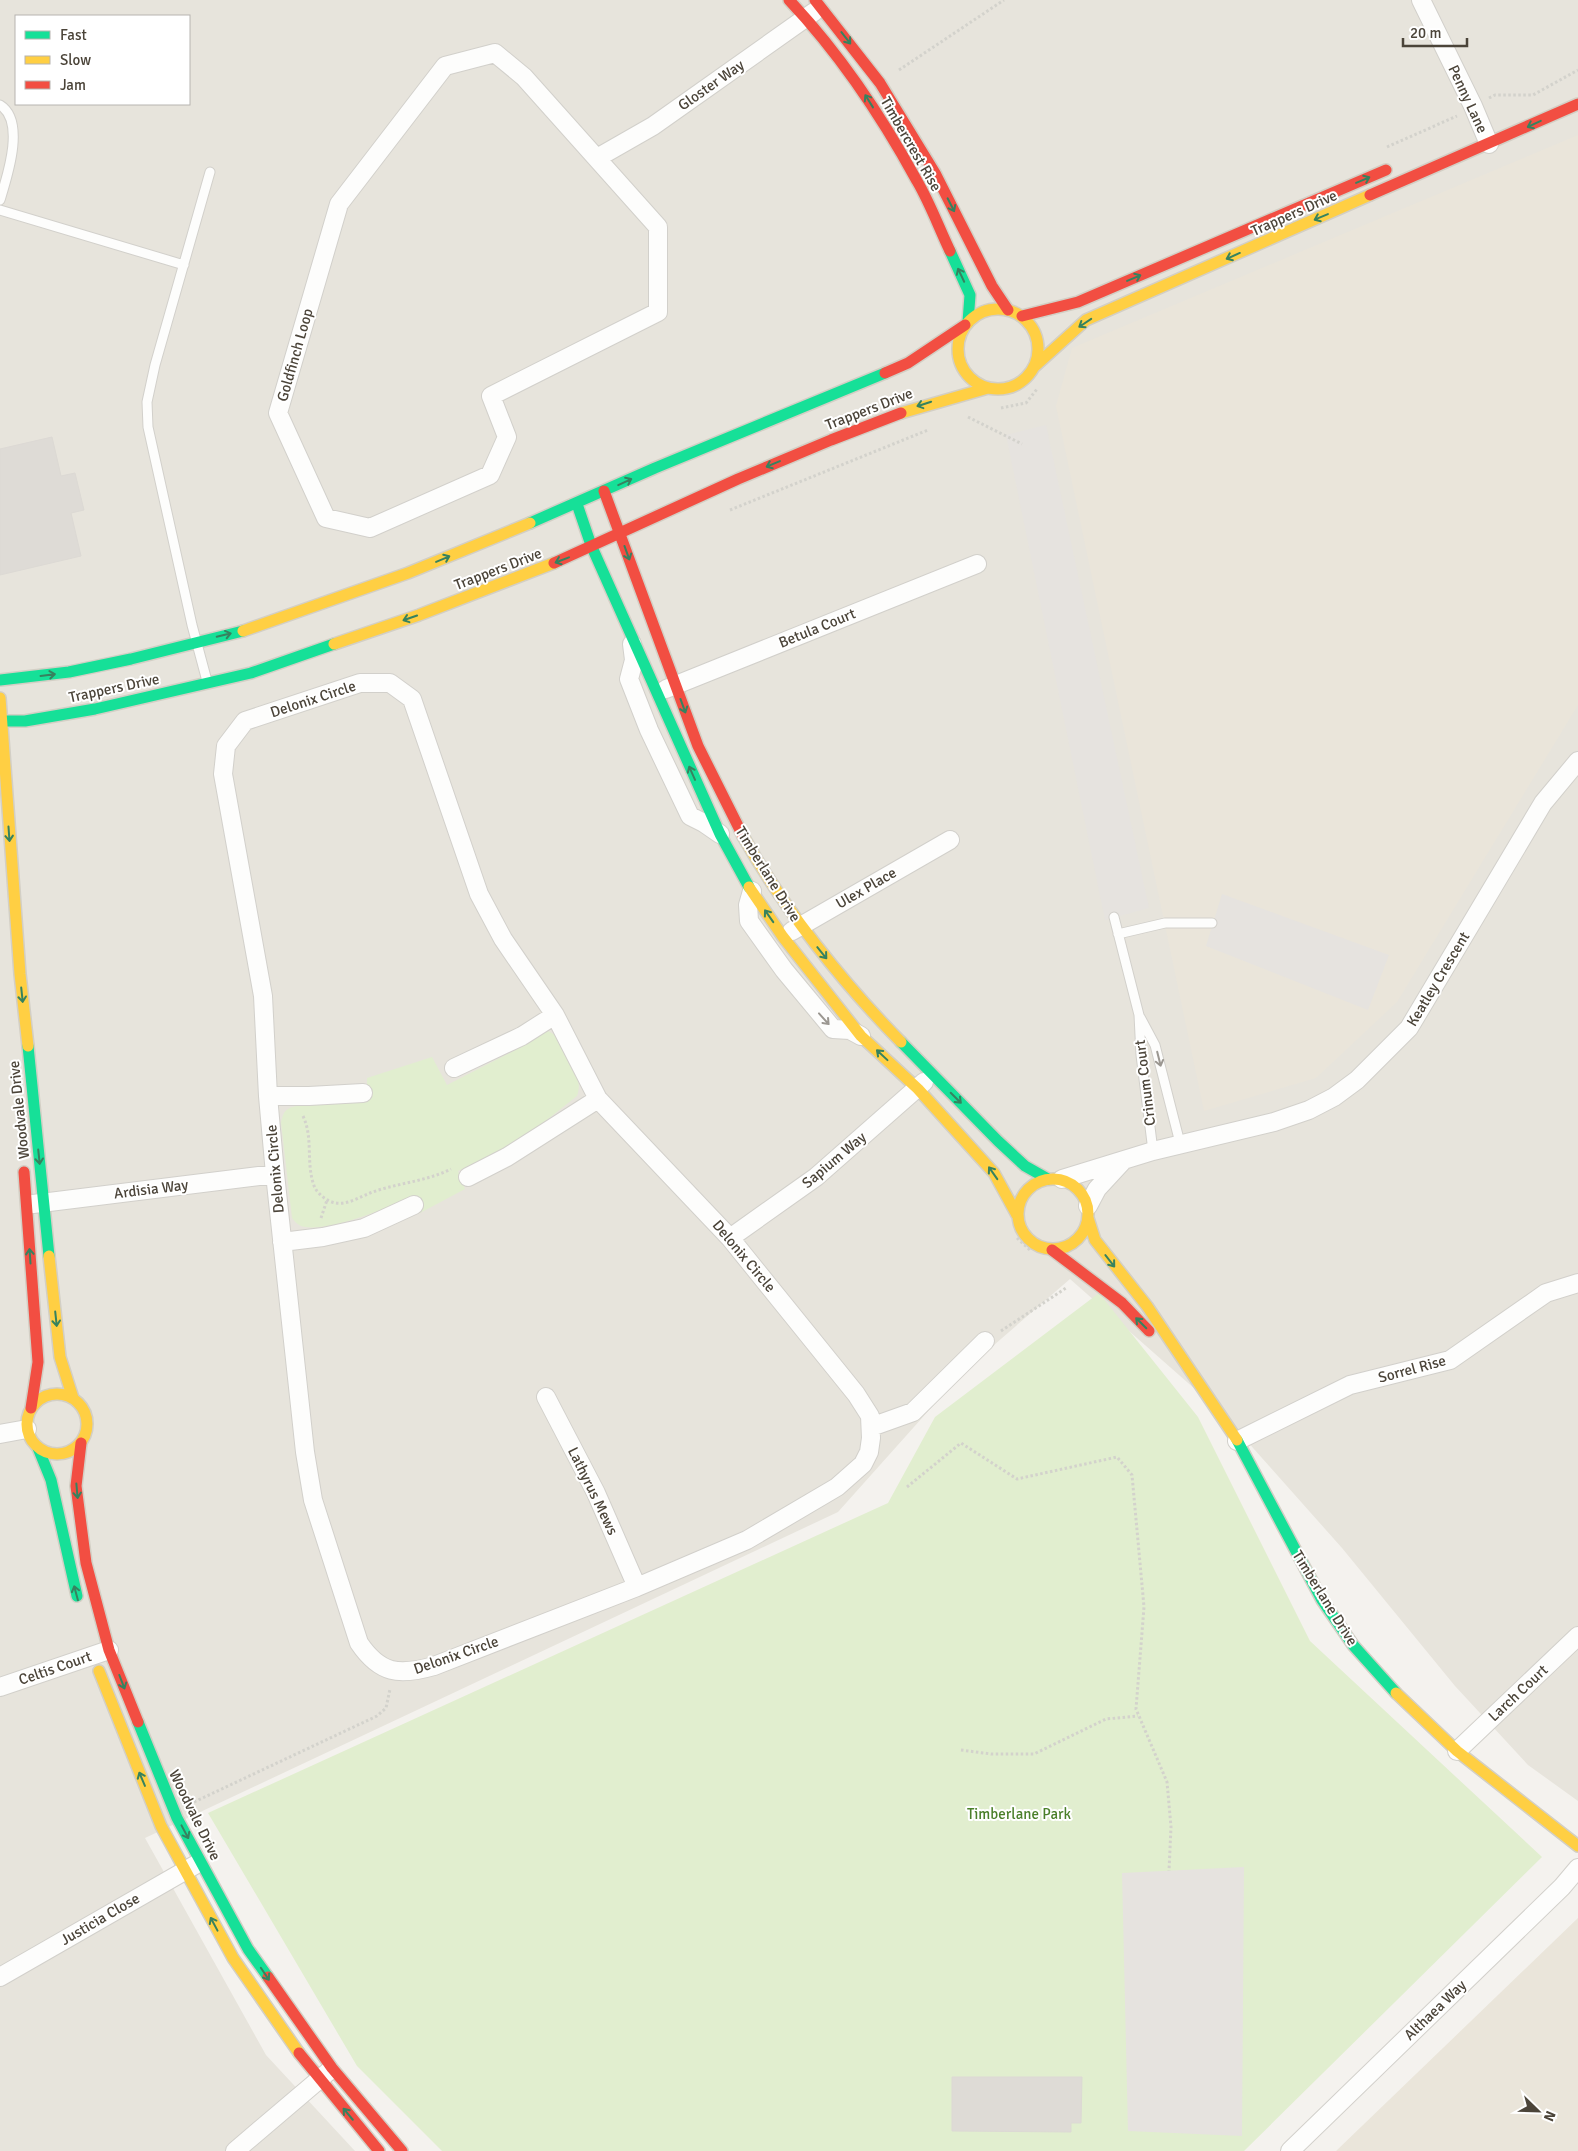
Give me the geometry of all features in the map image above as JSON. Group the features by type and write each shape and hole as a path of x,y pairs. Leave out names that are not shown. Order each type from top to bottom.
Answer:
{"street":[{"name":"Timbercrest Rise","path":"789,0 806,18 864,94 918,182 970,294 966,324"},
{"name":"Penny Lane","path":"1421,0 1484,133"},
{"name":"Timbercrest Rise","path":"818,3 880,83 935,173 992,286 1008,310"},
{"name":"Gloster Way","path":"597,158 653,126 806,18 818,3"},
{"name":"Goldfinch Loop","path":"495,53 524,77 597,158 658,227 658,312 491,396 507,437 490,475 370,528 326,518 278,413 339,204 445,66 495,53"},
{"name":"Trappers Drive","path":"1034,367 1086,320 1484,133 1578,104"},
{"name":"Trappers Drive","path":"1022,316 1078,302 1394,167"},
{"path":"990,309 1008,310 1022,316 1031,326 1037,339 1038,354 1034,367 1026,378 1014,386 1001,389 988,388 968,376 960,363 958,355 959,340 966,324 982,312 990,309"},
{"name":"Trappers Drive","path":"0,680 68,672 131,659 197,642 243,630 408,574 576,504 655,468 908,363 966,324"},
{"name":"Trappers Drive","path":"1,721 26,721 95,709 251,673 419,614 573,556 591,545 619,534 669,508 876,420 946,397 988,388"},
{"name":"Timberlane Drive","path":"604,491 698,746 744,838 800,925 884,1025 932,1074 1025,1166 1055,1179"},
{"name":"Timberlane Drive","path":"576,504 591,545 720,834 752,891 783,937 860,1036 918,1089 994,1173 1017,1215"},
{"name":"Betula Court","path":"656,693 977,564"},
{"name":"Timberlane Drive","path":"630,631 634,652 629,679 650,730 690,816 720,834"},
{"name":"Delonix Circle","path":"360,683 390,683 412,699 479,894 503,939 555,1014 598,1099 730,1238 856,1394 870,1416 869,1452 863,1464 837,1487 747,1540 637,1587 434,1666 405,1672 391,1671 376,1663 359,1643 313,1500 305,1452 275,1174 268,1096 263,996 223,774 226,746 245,722 360,683"},
{"name":"Woodvale Drive","path":"0,698 35,1204 38,1362 31,1408"},
{"name":"Keatley Crescent","path":"1055,1179 1180,1143 1236,1132 1309,1110 1334,1097 1357,1080 1409,1028 1543,803 1578,761"},
{"name":"Ulex Place","path":"783,937 800,925 950,840"},
{"name":"Timberlane Drive","path":"752,891 748,905 749,921 766,946 833,1029 850,1030 860,1036"},
{"path":"454,1068 522,1036 555,1014"},
{"name":"Sapium Way","path":"730,1238 816,1177 918,1089 932,1074"},
{"path":"268,1096 363,1093"},
{"path":"461,1172 507,1157 598,1099"},
{"name":"Woodvale Drive","path":"23,1157 35,1204 60,1357 73,1398"},
{"name":"Keatley Crescent","path":"1088,1212 1097,1189 1124,1160"},
{"name":"Ardisia Way","path":"35,1204 275,1174"},
{"path":"1055,1179 1078,1189 1088,1212 1085,1228 1080,1237 1067,1246 1052,1250 1042,1248 1024,1236 1019,1226 1017,1215 1018,1205 1023,1195 1038,1182 1055,1179"},
{"path":"282,1242 323,1237 364,1228 414,1205"},
{"name":"Timberlane Drive","path":"1088,1212 1095,1240 1147,1306 1237,1441 1322,1600 1353,1646 1397,1694 1457,1750 1578,1846"},
{"name":"Timberlane Drive","path":"1052,1250 1122,1303 1188,1370"},
{"name":"Sorrel Rise","path":"1237,1441 1350,1385 1450,1360 1546,1293 1578,1283"},
{"path":"871,1427 898,1419 913,1412 985,1341"},
{"path":"38,1448 56,1454 65,1453 80,1443 86,1434 86,1418 80,1405 73,1398 54,1394 45,1396 31,1408 27,1418 27,1429 29,1436 38,1448 51,1480 69,1567 81,1611"},
{"name":"Lathyrus Mews","path":"546,1397 596,1493 637,1587"},
{"path":"0,1434 27,1429"},
{"name":"Woodvale Drive","path":"80,1443 76,1486 97,1650 161,1826 193,1866 248,1949 325,2074 402,2151"},
{"name":"Larch Court","path":"1457,1750 1578,1636"},
{"name":"Woodvale Drive","path":"97,1650 177,1818 193,1866 233,1958 325,2074 379,2151"},
{"name":"Celtis Court","path":"0,1687 97,1650"},
{"name":"Justicia Close","path":"0,1977 193,1866"},
{"name":"Althaea Way","path":"1290,2151 1562,1886 1578,1868"},
{"path":"235,2151 325,2074"}],"lane":[{"path":"0,105 12,120 14,142 0,200"},
{"path":"208,683 148,427 146,402 210,172"},
{"path":"0,210 184,265"},
{"name":"Crinum Court","path":"1114,917 1138,1015 1153,1151"},
{"path":"1118,934 1165,923 1212,923"},
{"name":"Crinum Court","path":"1138,1015 1155,1045 1180,1143"}],"path":[{"path":"880,83 1004,0"},
{"path":"965,415 1022,444"},
{"path":"292,1095 305,1120 310,1142 311,1175 316,1190 327,1200 337,1204 349,1202 386,1188 461,1172"},
{"path":"985,1341 1070,1285"},
{"path":"908,1487 961,1443 1017,1479 1117,1457 1132,1475 1144,1607 1136,1709 1138,1717 1106,1719 1034,1754 991,1754 961,1750"},
{"path":"186,1805 378,1716 386,1708 389,1698 391,1671"},
{"path":"1136,1709 1167,1782 1171,1827 1169,1870"}],"shaded area":[{"path":"0,0 1578,0 1578,1801 1528,1765 1455,1686 1342,1548 1221,1412 1070,1279 964,1371 838,1512 145,1838 266,2055 355,2151 0,2151"},
{"path":"1578,135 1578,705 1397,1002 1316,1078 1204,1111 1056,406 1072,348"},
{"path":"1046,425 1149,908 1105,920 1006,435"},
{"path":"1222,894 1389,955 1368,1010 1206,946"},
{"path":"1244,1867 1242,2136 1128,2131 1122,1873"},
{"path":"1578,1918 1578,2151 1336,2151"}],"green space":[{"path":"548,1031 555,1035 573,1064 579,1088 577,1096 519,1142 458,1171 465,1189 420,1213 413,1197 359,1218 330,1226 305,1227 298,1224 292,1218 281,1122 286,1110 303,1104 367,1100 367,1078 432,1057 447,1085 525,1045"},
{"name":"Timberlane Park","path":"1099,1293 1198,1417 1310,1641 1542,1857 1244,2151 442,2151 357,2066 208,1813 888,1503 935,1417"}],"building":[{"path":"52,437 61,476 75,473 84,510 71,513 81,556 0,575 0,449"},
{"path":"952,2077 1082,2077 1081,2123 1071,2123 1071,2132 952,2131"}],"traffic: fast":[{"path":"950,251 970,295 968,322"},
{"path":"530,523 655,468 885,373"},
{"path":"577,504 591,545 720,834 749,887"},
{"path":"0,680 69,672 131,659 243,631"},
{"path":"0,721 25,721 95,709 251,673 334,644"},
{"path":"901,1042 998,1141 1025,1166 1048,1179"},
{"path":"28,1046 49,1256"},
{"path":"1237,1440 1322,1600 1353,1645 1396,1693"},
{"path":"38,1448 51,1480 77,1596"},
{"path":"138,1722 177,1818 248,1949 268,1977"}],"traffic: slow":[{"path":"1034,367 1086,320 1370,195"},
{"path":"998,309 1013,312 1026,321 1035,334 1038,349 1035,364 1026,377 1013,386 998,389 983,386 970,377 961,364 958,349 961,334 970,321 983,312 998,309"},
{"path":"901,413 988,388"},
{"path":"243,631 408,573 530,523"},
{"path":"334,644 419,615 554,563"},
{"path":"0,698 20,974 28,1046"},
{"path":"743,836 777,891 815,944 857,995 901,1042"},
{"path":"749,887 783,937 861,1036 918,1089 994,1173 1017,1215"},
{"path":"1060,1179 1073,1185 1082,1194 1086,1200 1088,1214 1086,1228 1078,1239 1067,1247 1046,1249 1039,1247 1028,1239 1020,1228 1018,1207 1020,1200 1028,1189 1039,1181 1060,1179"},
{"path":"1088,1218 1095,1240 1147,1306 1237,1440"},
{"path":"49,1256 60,1357 73,1398"},
{"path":"57,1394 74,1399 82,1407 87,1424 82,1441 74,1449 57,1454 40,1449 32,1441 27,1424 32,1407 40,1399 57,1394"},
{"path":"99,1671 161,1826 233,1958 299,2053"},
{"path":"1396,1693 1457,1751 1578,1846"}],"traffic: jam":[{"path":"789,0 859,86 922,189 950,251"},
{"path":"815,0 880,83 935,173 992,286 1008,310"},
{"path":"1370,195 1578,104"},
{"path":"1022,316 1078,302 1386,170"},
{"path":"885,373 908,363 965,325"},
{"path":"554,563 738,479 901,413"},
{"path":"604,491 698,746 743,836"},
{"path":"24,1172 38,1362 31,1408"},
{"path":"1052,1250 1122,1303 1149,1331"},
{"path":"81,1443 76,1486 86,1563 109,1650 138,1722"},
{"path":"268,1977 332,2068 402,2151"},
{"path":"299,2053 379,2151"}]}
